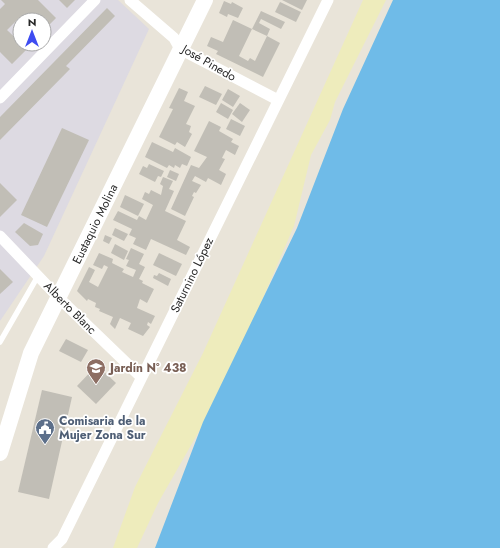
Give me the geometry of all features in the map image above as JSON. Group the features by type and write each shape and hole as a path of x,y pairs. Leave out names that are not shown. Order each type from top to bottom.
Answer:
{"main road":[{"name":"Eustaquio Molina","path":"0,453 31,353 205,0"}],"street":[{"path":"0,98 95,0"},
{"name":"José Pinedo","path":"130,0 174,38 180,49 278,100"},
{"name":"Saturnino López","path":"53,548 62,539 328,0"},
{"name":"Alberto Blanc","path":"0,236 59,298 141,377"}],"lane":[{"path":"0,342 38,276"}],"shaded area":[{"path":"0,0 118,0 149,29 44,256 0,321"}],"sand":[{"path":"363,0 386,0 335,102 330,120 311,155 294,226 226,384 158,503 137,548 113,548 135,487 203,353"}],"water":[{"path":"393,0 500,0 500,548 155,548 203,422 297,228 343,109"}],"building":[{"path":"1,0 38,0 50,12 12,12 12,25 7,30 12,35 12,52 24,52 12,64 0,52 0,9 5,4"},
{"path":"59,0 75,0 67,8"},
{"path":"282,0 307,0 302,10"},
{"path":"224,1 231,4 232,2 243,8 238,18 228,14 227,17 219,13"},
{"path":"280,2 301,12 296,22 275,12"},
{"path":"107,8 115,16 66,66 70,69 0,140 0,117"},
{"path":"261,11 285,22 281,29 261,19 259,23 270,29 267,36 252,29"},
{"path":"52,14 56,18 52,22"},
{"path":"233,20 252,29 239,56 248,61 250,58 255,61 267,36 280,43 263,77 216,54 218,51 207,46 211,37 223,42"},
{"path":"205,86 222,94 216,105 199,97"},
{"path":"179,88 188,92 184,101 195,106 186,124 191,126 189,132 192,134 185,147 177,142 175,145 159,137 173,109 169,108"},
{"path":"228,89 240,96 233,107 222,100"},
{"path":"221,103 233,110 228,119 216,112"},
{"path":"240,103 250,110 242,122 232,114"},
{"path":"231,119 245,126 240,136 226,129"},
{"path":"209,121 221,127 219,131 233,139 231,142 239,146 235,155 226,150 222,158 225,159 219,170 226,174 221,185 208,178 206,182 195,176 192,181 201,185 196,193 194,192 192,196 194,197 185,216 171,209 191,165 199,168 207,157 194,151"},
{"path":"62,128 89,140 47,227 21,215"},
{"path":"152,142 173,152 175,148 191,157 187,166 182,164 180,168 175,165 174,168 169,165 167,168 145,157"},
{"path":"149,164 164,171 161,177 158,176 155,182 139,174 143,166 147,168"},
{"path":"170,170 179,174 176,181 167,177"},
{"path":"163,177 173,181 169,189 174,191 165,211 186,221 177,240 190,247 186,255 151,239 146,250 133,244 136,238 129,235 132,229 113,220 118,211 137,220 139,216 146,220 153,205 142,199 145,192 149,194 151,190 161,195 163,186 160,184"},
{"path":"0,183 17,200 0,217"},
{"path":"125,195 144,204 138,216 120,207"},
{"path":"24,223 43,234 38,245 30,246 15,232"},
{"path":"115,228 128,234 124,241 112,235"},
{"path":"105,235 112,238 109,244 103,241"},
{"path":"115,244 128,251 124,260 111,253"},
{"path":"131,248 144,254 139,264 145,267 139,279 143,281 142,283 154,289 147,303 140,299 137,308 155,316 151,324 148,322 147,325 150,327 143,336 128,329 131,323 120,318 115,329 110,324 113,317 99,311 100,309 95,307 96,303 88,299 87,301 77,291 89,267 95,270 89,282 98,287 108,267 104,265 102,269 93,265 99,253 113,259 112,263 124,269 122,272 133,277 136,270 126,266 129,260 126,259"},
{"path":"159,253 182,264 176,276 153,265"},
{"path":"0,269 13,282 0,294"},
{"path":"159,273 171,279 168,286 153,278 154,275 157,276"},
{"path":"66,339 88,350 81,362 59,351"},
{"path":"97,365 116,383 96,404 77,386"},
{"name":"Comisaria de la Mujer Zona Sur","path":"42,390 72,397 49,499 18,492"}],"place":[{"name":"Jardín N° 438","path":"96,385"},
{"name":"Comisaria de la Mujer Zona Sur","path":"45,445"}]}
